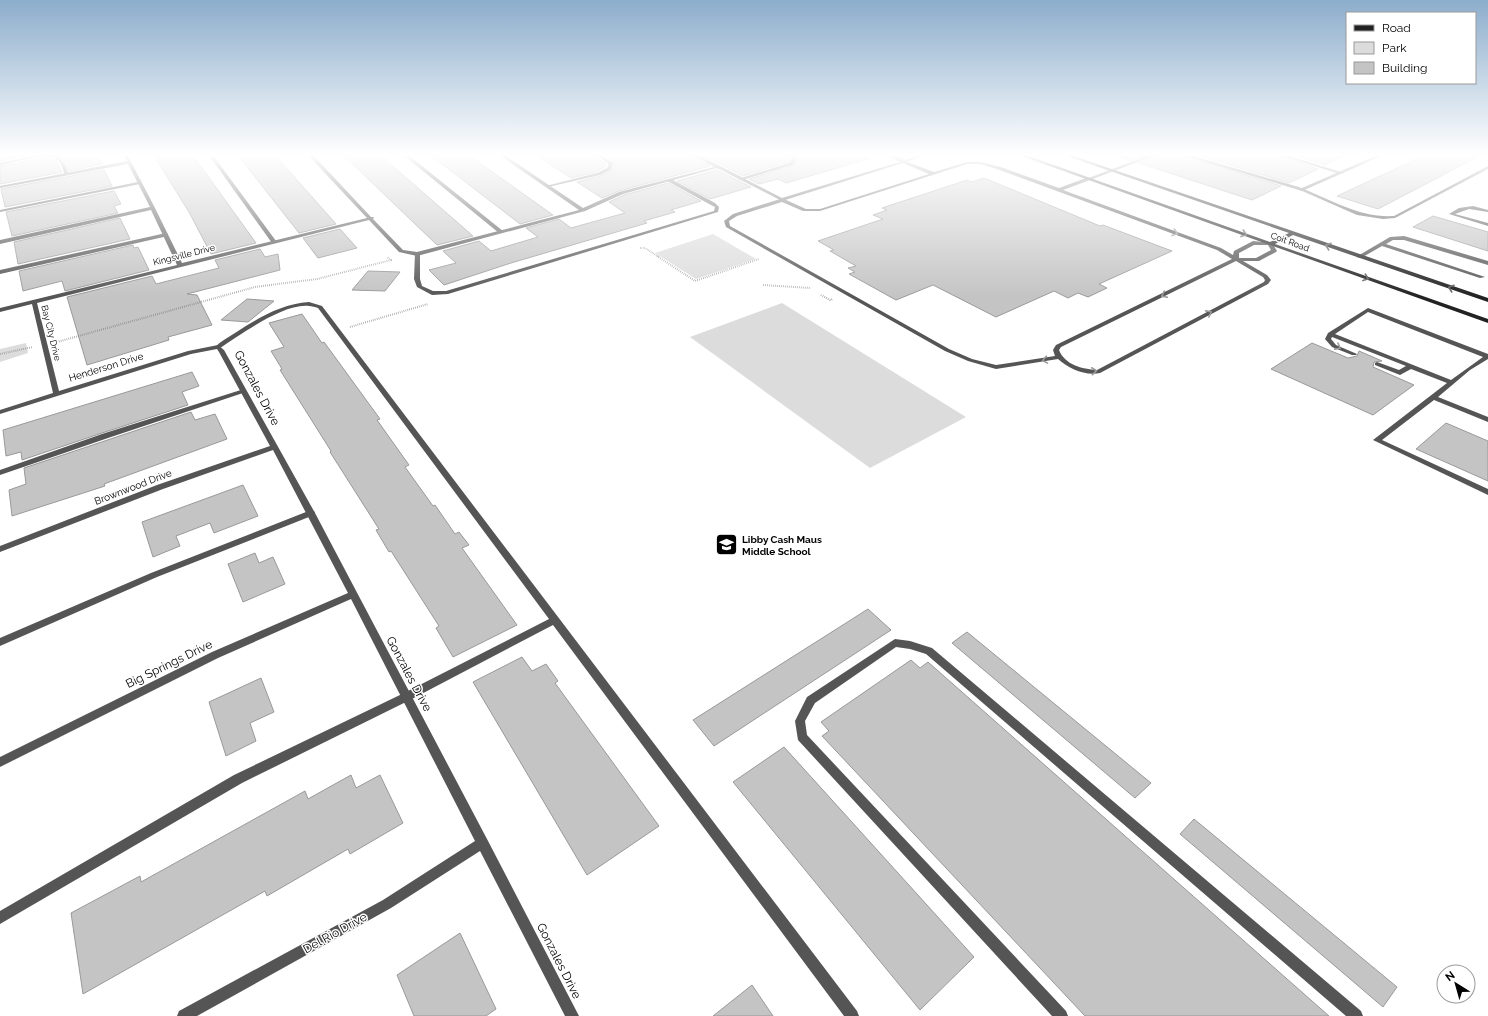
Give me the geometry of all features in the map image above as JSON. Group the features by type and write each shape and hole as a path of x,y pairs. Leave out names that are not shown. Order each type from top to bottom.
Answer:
{"main road":[{"name":"Coit Road","path":"1151,201 1488,322"},
{"name":"Coit Road","path":"1198,201 1488,300"},
{"path":"1270,244 1291,234"}],"street":[{"path":"0,211 47,201"},
{"path":"149,201 180,266"},
{"path":"244,201 274,242"},
{"path":"356,201 401,251 417,254 583,210 602,201"},
{"path":"463,201 501,232"},
{"path":"570,201 583,210"},
{"path":"417,254 417,279 420,287 432,292 446,293 716,212 717,207 708,201"},
{"path":"777,201 731,216 726,224 730,228 947,350 970,360 996,367 1059,357"},
{"path":"785,201 802,210 820,210 847,201"},
{"path":"1090,201 1219,249 1236,259 1265,276 1268,280 1266,283 1098,372 1086,372 1073,368 1059,357 1056,350 1058,346 1236,259 1257,260 1274,251 1270,244 1253,243 1236,252 1236,259"},
{"path":"1329,201 1355,212 1388,218 1395,217 1424,201"},
{"path":"1488,211 1471,207 1463,207 1451,214 1488,225"},
{"path":"0,242 153,208"},
{"name":"Kingsville Drive","path":"0,310 372,218"},
{"path":"0,272 166,235"},
{"path":"1359,257 1392,238 1404,238 1488,263"},
{"path":"1382,244 1482,276"},
{"name":"Bay City Drive","path":"34,301 56,393"},
{"path":"218,347 271,315 289,307 309,303 320,307 852,1016"},
{"path":"1354,354 1334,346 1328,339 1330,334 1368,310 1488,356"},
{"path":"1330,334 1451,382"},
{"name":"Gonzales Drive","path":"218,347 226,356 311,513 572,1016"},
{"name":"Henderson Drive","path":"0,412 56,393 190,352 218,347"},
{"path":"1488,356 1451,382 1377,440 1488,492"},
{"path":"1378,364 1400,373 1411,366"},
{"path":"0,473 105,436 244,391"},
{"path":"1433,397 1488,420"},
{"name":"Brownwood Drive","path":"0,549 160,486 274,447"},
{"path":"0,642 154,575 311,513"},
{"name":"Big Springs Drive","path":"0,762 215,655 353,594"},
{"path":"0,918 238,779 406,697 555,620"},
{"path":"1061,1016 802,738 800,721 811,700 894,643 910,645 929,651 1356,1016"},
{"name":"Del Rio Drive","path":"184,1016 387,904 483,844"}],"path":[{"path":"637,247 645,248 695,281 759,259"},
{"path":"0,354 44,344 255,287 317,279 391,260 387,257"},
{"path":"763,285 810,288"},
{"path":"338,331 430,304"}],"green space":[{"path":"713,234 756,259 696,279 655,253"},
{"path":"782,303 966,417 870,468 690,337"},
{"path":"26,343 28,353 0,362 0,349"}],"building":[{"path":"4,201 33,201 5,207"},
{"path":"60,201 120,201 121,204 114,206 118,213 12,236 6,212"},
{"path":"182,201 226,201 256,243 211,254"},
{"path":"274,201 316,201 336,224 299,233"},
{"path":"391,201 433,201 473,236 437,245"},
{"path":"491,201 534,201 553,215 520,224"},
{"path":"700,201 671,210 675,212 644,221 647,223 511,263 444,285 429,270 456,263 443,251 479,241 491,251 538,237 526,228 559,219 571,228 625,213 609,202"},
{"path":"902,201 1041,201 1100,226 1103,225 1172,251 1099,284 1107,288 1088,297 1078,293 1068,298 1054,291 996,317 933,285 896,300 849,274 855,272 848,268 856,266 830,251 834,250 818,241 883,219 873,215 887,210 882,208"},
{"path":"1354,201 1392,201 1378,209"},
{"path":"1433,216 1488,232 1488,251 1413,227"},
{"path":"120,218 130,239 18,264 14,242"},
{"path":"340,229 357,248 318,258 303,238"},
{"path":"133,245 134,248 138,247 149,270 65,291 62,281 23,291 19,271"},
{"path":"260,249 265,257 278,254 280,270 187,294 197,295 212,325 168,337 169,340 87,365 67,297 152,276 156,284 219,268 215,260"},
{"path":"368,271 400,272 385,291 352,290"},
{"path":"247,299 274,301 248,322 221,320"},
{"path":"302,314 322,343 324,342 380,419 377,420 409,465 405,467 433,506 435,505 455,534 459,532 469,545 462,548 517,625 453,657 436,628 439,626 391,551 389,552 376,530 379,529 280,370 282,369 271,351 284,347 269,323"},
{"path":"1312,343 1348,358 1357,356 1359,351 1382,361 1374,362 1373,367 1414,385 1373,415 1271,369"},
{"path":"192,372 199,386 182,392 188,405 22,460 21,452 6,456 3,430"},
{"path":"191,412 195,420 215,414 227,439 104,484 105,486 12,516 9,490 26,484 24,468"},
{"path":"1446,423 1488,441 1488,481 1416,449"},
{"path":"243,485 258,516 214,533 210,523 176,536 180,546 153,557 142,522"},
{"path":"255,553 259,563 273,557 285,584 243,602 228,564"},
{"path":"868,609 891,630 714,746 693,720"},
{"path":"967,632 1151,783 1135,798 952,643"},
{"path":"522,657 532,671 546,664 558,681 555,683 659,826 587,875 473,682"},
{"path":"911,660 920,668 928,662 1329,1016 1085,1016 822,736 829,731 821,722"},
{"path":"261,678 274,712 250,723 256,741 226,756 209,702"},
{"path":"784,747 974,957 920,1010 733,782"},
{"path":"351,775 356,788 380,775 403,823 350,854 348,849 267,896 265,891 83,994 71,913 140,876 141,882 305,791 308,799"},
{"path":"1194,819 1397,987 1383,1007 1180,834"},
{"path":"460,933 496,1009 486,1016 414,1016 397,975"},
{"path":"752,985 773,1016 713,1016"}],"place":[{"name":"Libby Cash Maus Middle School","path":"726,545"}]}
